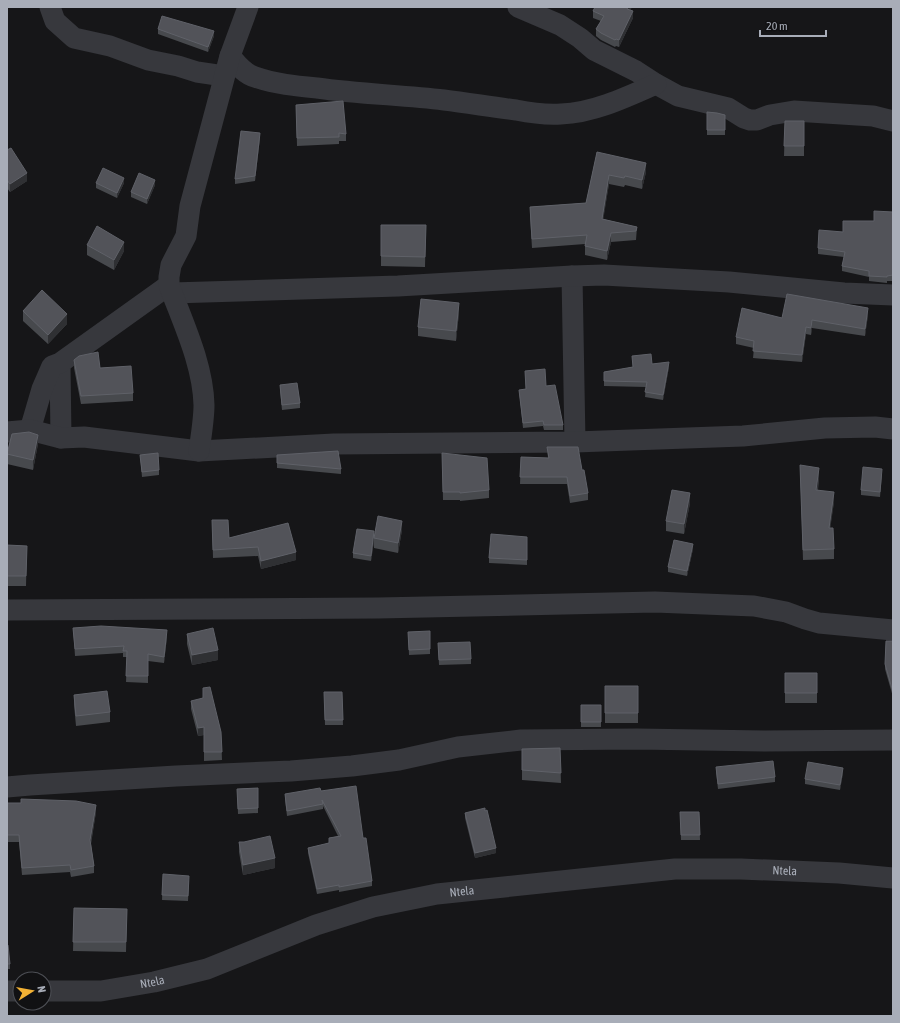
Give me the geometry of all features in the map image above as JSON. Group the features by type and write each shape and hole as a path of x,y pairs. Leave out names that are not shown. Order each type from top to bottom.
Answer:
{"street":[{"path":"50,7 54,21 74,38 110,46 148,60 178,66 197,72 224,76"},
{"path":"199,451 204,407 202,385 193,350 170,289 168,277 170,265 186,236 190,206 224,76 248,7"},
{"path":"518,7 560,25 580,38 594,50 636,71 678,96 728,108 750,120 757,120 770,115 794,111 873,116 893,121"},
{"path":"230,56 242,69 252,76 266,81 352,93 444,100 541,114 581,112 606,104 656,84"},
{"path":"30,430 42,390 52,366 60,363 170,289 398,286 604,275 713,281 844,293 893,295"},
{"path":"572,276 575,442"},
{"path":"60,364 61,438"},
{"path":"7,432 30,430 61,438 84,437 199,451 334,444 575,442 744,436 825,428 875,427 893,429"},
{"path":"7,610 378,608 655,602 754,606 786,612 805,620 819,623 893,630"},
{"path":"7,787 291,771 352,766 399,760 458,747 521,740 893,740"},
{"name":"Ntela","path":"52,991 101,990 154,982 207,969 316,925 372,907 437,894 675,869 741,869 839,873 893,878"}],"building":[{"path":"595,7 628,7 627,9 633,11 619,40 615,40 596,29 604,16 593,11"},
{"path":"162,16 214,31 208,47 158,29"},
{"path":"343,101 346,134 339,133 339,137 297,138 296,105"},
{"path":"707,112 725,115 725,130 707,130"},
{"path":"785,121 804,121 804,146 784,146"},
{"path":"241,131 260,133 255,176 235,179"},
{"path":"11,148 27,173 10,184 7,180 7,150"},
{"path":"597,152 646,163 642,180 625,176 624,178 609,175 602,219 637,227 636,231 611,233 607,251 585,246 587,235 532,239 530,207 586,203"},
{"path":"103,168 124,178 117,193 96,183"},
{"path":"139,173 155,180 147,199 131,192"},
{"path":"874,211 893,212 893,275 887,277 869,276 869,271 842,266 845,252 818,248 819,230 843,232 843,221 874,221"},
{"path":"381,225 426,225 425,257 381,256"},
{"path":"97,226 124,242 114,260 87,245"},
{"path":"42,290 67,314 48,335 23,311"},
{"path":"787,294 868,308 865,329 812,320 811,328 806,327 802,355 753,351 754,341 736,337 742,308 782,318"},
{"path":"421,299 459,303 456,331 418,327"},
{"path":"98,352 100,368 131,366 133,393 81,396 74,360 79,356"},
{"path":"651,354 652,364 669,362 663,395 645,392 647,382 604,381 604,372 633,367 632,356"},
{"path":"545,369 546,386 555,385 563,425 544,425 543,421 523,423 519,390 526,389 525,371"},
{"path":"297,383 300,403 282,405 280,385"},
{"path":"29,432 38,435 33,460 7,454 12,434"},
{"path":"547,447 578,447 588,493 570,496 567,477 520,477 521,457 549,458"},
{"path":"338,451 341,469 277,463 277,455"},
{"path":"158,453 159,470 142,472 140,455"},
{"path":"442,453 487,458 489,490 460,493 443,492"},
{"path":"800,465 819,468 816,490 834,492 829,528 833,528 834,549 803,550"},
{"path":"863,467 882,469 880,492 861,490"},
{"path":"672,490 690,493 684,524 666,521"},
{"path":"378,516 402,521 398,543 374,538"},
{"path":"212,520 228,520 229,538 288,523 296,552 261,561 258,547 213,550"},
{"path":"357,529 374,531 371,556 353,553"},
{"path":"491,534 527,537 527,560 489,558"},
{"path":"674,540 693,544 687,571 668,567"},
{"path":"7,545 27,546 26,576 7,576"},
{"path":"101,626 167,630 164,657 148,654 148,676 126,676 127,651 123,651 124,646 75,649 73,628"},
{"path":"213,628 218,650 192,655 187,634"},
{"path":"430,631 430,649 409,650 408,632"},
{"path":"886,641 893,641 893,692 885,664"},
{"path":"470,642 471,659 439,660 438,643"},
{"path":"785,673 817,673 817,693 785,693"},
{"path":"605,686 638,686 638,713 605,713"},
{"path":"210,687 221,732 222,752 204,752 204,727 198,728 191,701 203,698 203,688"},
{"path":"107,691 110,712 76,716 74,695"},
{"path":"324,692 342,692 343,720 325,720"},
{"path":"581,705 601,705 601,722 581,722"},
{"path":"560,748 561,773 522,770 522,749"},
{"path":"773,761 775,777 718,784 716,767"},
{"path":"808,762 843,768 840,785 805,779"},
{"path":"356,786 363,838 366,838 372,881 317,889 308,848 329,843 329,838 341,836 322,800 323,804 287,811 285,794 320,788 321,791"},
{"path":"258,788 258,808 238,809 237,789"},
{"path":"21,799 76,801 96,805 90,840 94,866 71,870 70,865 22,868 19,835 7,835 7,803 21,803"},
{"path":"485,808 485,811 487,810 496,848 475,853 465,813"},
{"path":"680,812 699,812 700,835 681,835"},
{"path":"270,836 275,858 243,865 239,842"},
{"path":"163,874 189,876 188,896 162,895"},
{"path":"74,908 127,909 126,942 73,942"},
{"path":"8,945 10,964 7,964"}]}
